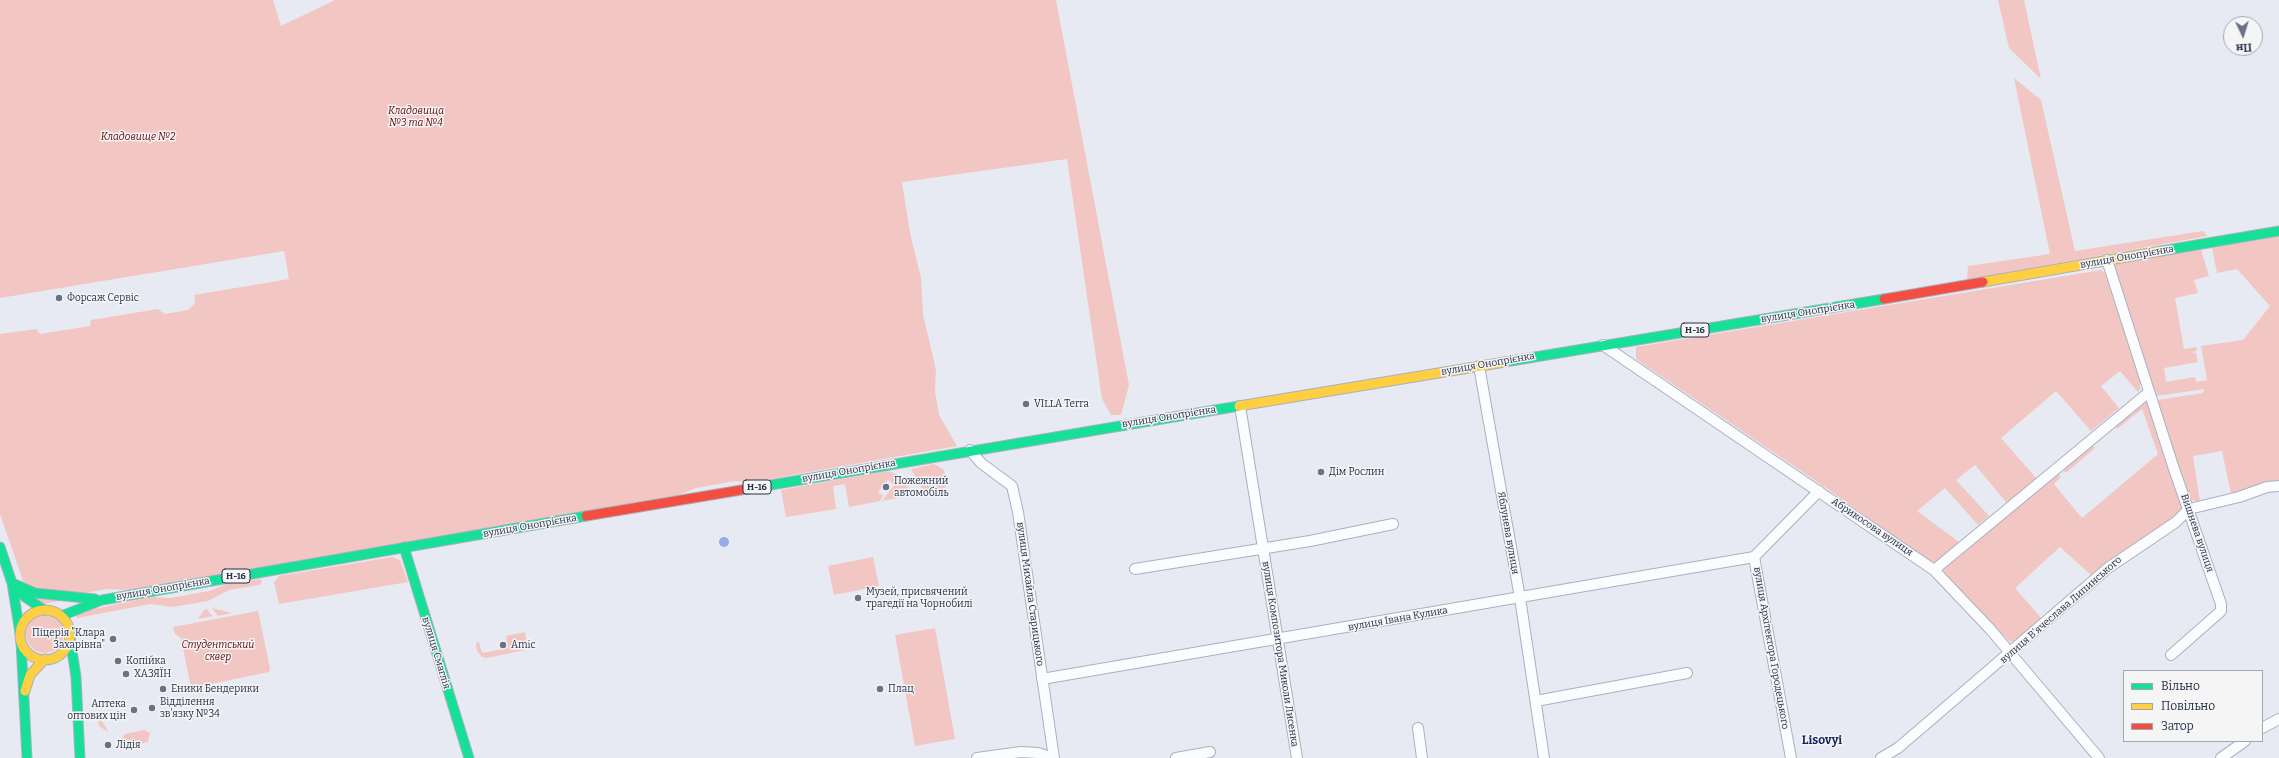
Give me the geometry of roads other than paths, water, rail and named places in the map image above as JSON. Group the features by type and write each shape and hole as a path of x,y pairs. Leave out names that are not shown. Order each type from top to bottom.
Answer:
{"main road":[{"name":"вулиця Онопрієнка","path":"62,616 72,610 102,600 970,450 1480,366 2279,231"},
{"path":"0,547 12,583 21,638 27,758"},
{"name":"вулиця Смаглія","path":"404,548 469,758"},
{"path":"12,583 35,593 102,600"},
{"path":"12,583 25,597 44,610"},
{"path":"70,637 63,652 56,657 45,659 30,654 21,638 23,624 28,617 36,612 44,610 54,611 62,616 68,626 70,637 76,677 80,758"},
{"path":"24,698 30,675 45,659"}],"street":[{"name":"Вишнева вулиця","path":"2107,260 2149,392 2221,604 2220,611 2171,655"},
{"name":"Абрикосова вулиця","path":"1603,345 1934,570 2010,654 2099,758"},
{"name":"Яблунева вулиця","path":"1480,366 1520,598 1544,758"},
{"path":"1934,570 2149,392"},
{"name":"вулиця Композитора Миколи Лисенка","path":"1240,406 1297,758"},
{"name":"вулиця Михайла Старицького","path":"970,450 981,464 1012,486 1018,512 1053,758"},
{"path":"2189,509 2238,497 2267,486 2279,486"},
{"name":"вулиця Архітектора Городецького","path":"1791,758 1754,557 1818,491"},
{"name":"вулиця Вʼячеслава Липинського","path":"1881,758 1898,748 2010,654 2108,568 2176,522 2189,509"},
{"name":"вулиця Композитора Миколи Лисенка","path":"1135,569 1263,549 1393,524"},
{"name":"вулиця Івана Кулика","path":"1042,679 1277,640 1754,557"},
{"path":"1536,701 1687,673"},
{"path":"2263,727 2279,719"},
{"path":"1418,728 1422,758"},
{"path":"2221,758 2244,742"},
{"path":"977,758 1021,752 1042,754 1053,758"},
{"path":"1176,758 1210,752"}],"water":[{"path":"722,537 726,537 728,538 728,546 722,547 719,544 719,540"}],"place":[{"name":"Форсаж Сервіс","path":"59,298"},
{"name":"VILLA Terra","path":"1026,404"},
{"name":"Дім Рослин","path":"1321,472"},
{"name":"Пожежний автомобіль","path":"886,487"},
{"name":"Музей, присвячений трагедії на Чорнобилі","path":"858,598"},
{"name":"Піцерія \"Клара Захарівна\"","path":"113,639"},
{"name":"Amic","path":"503,645"},
{"name":"Копійка","path":"118,661"},
{"name":"ХАЗЯЇН","path":"126,674"},
{"name":"Еники Бендерики","path":"163,689"},
{"name":"Плац","path":"880,689"},
{"name":"Відділення зв'язку №34","path":"152,708"},
{"name":"Аптека оптових цін","path":"134,710"},
{"name":"Лідія","path":"108,745"}],"district":[{"name":"Lisovyi","path":"1822,741"}],"park label":[{"name":"Кладовища №3 та №4","path":"416,116"},
{"name":"Кладовище №2","path":"138,137"},
{"name":"Студентський сквер","path":"218,650"}]}
